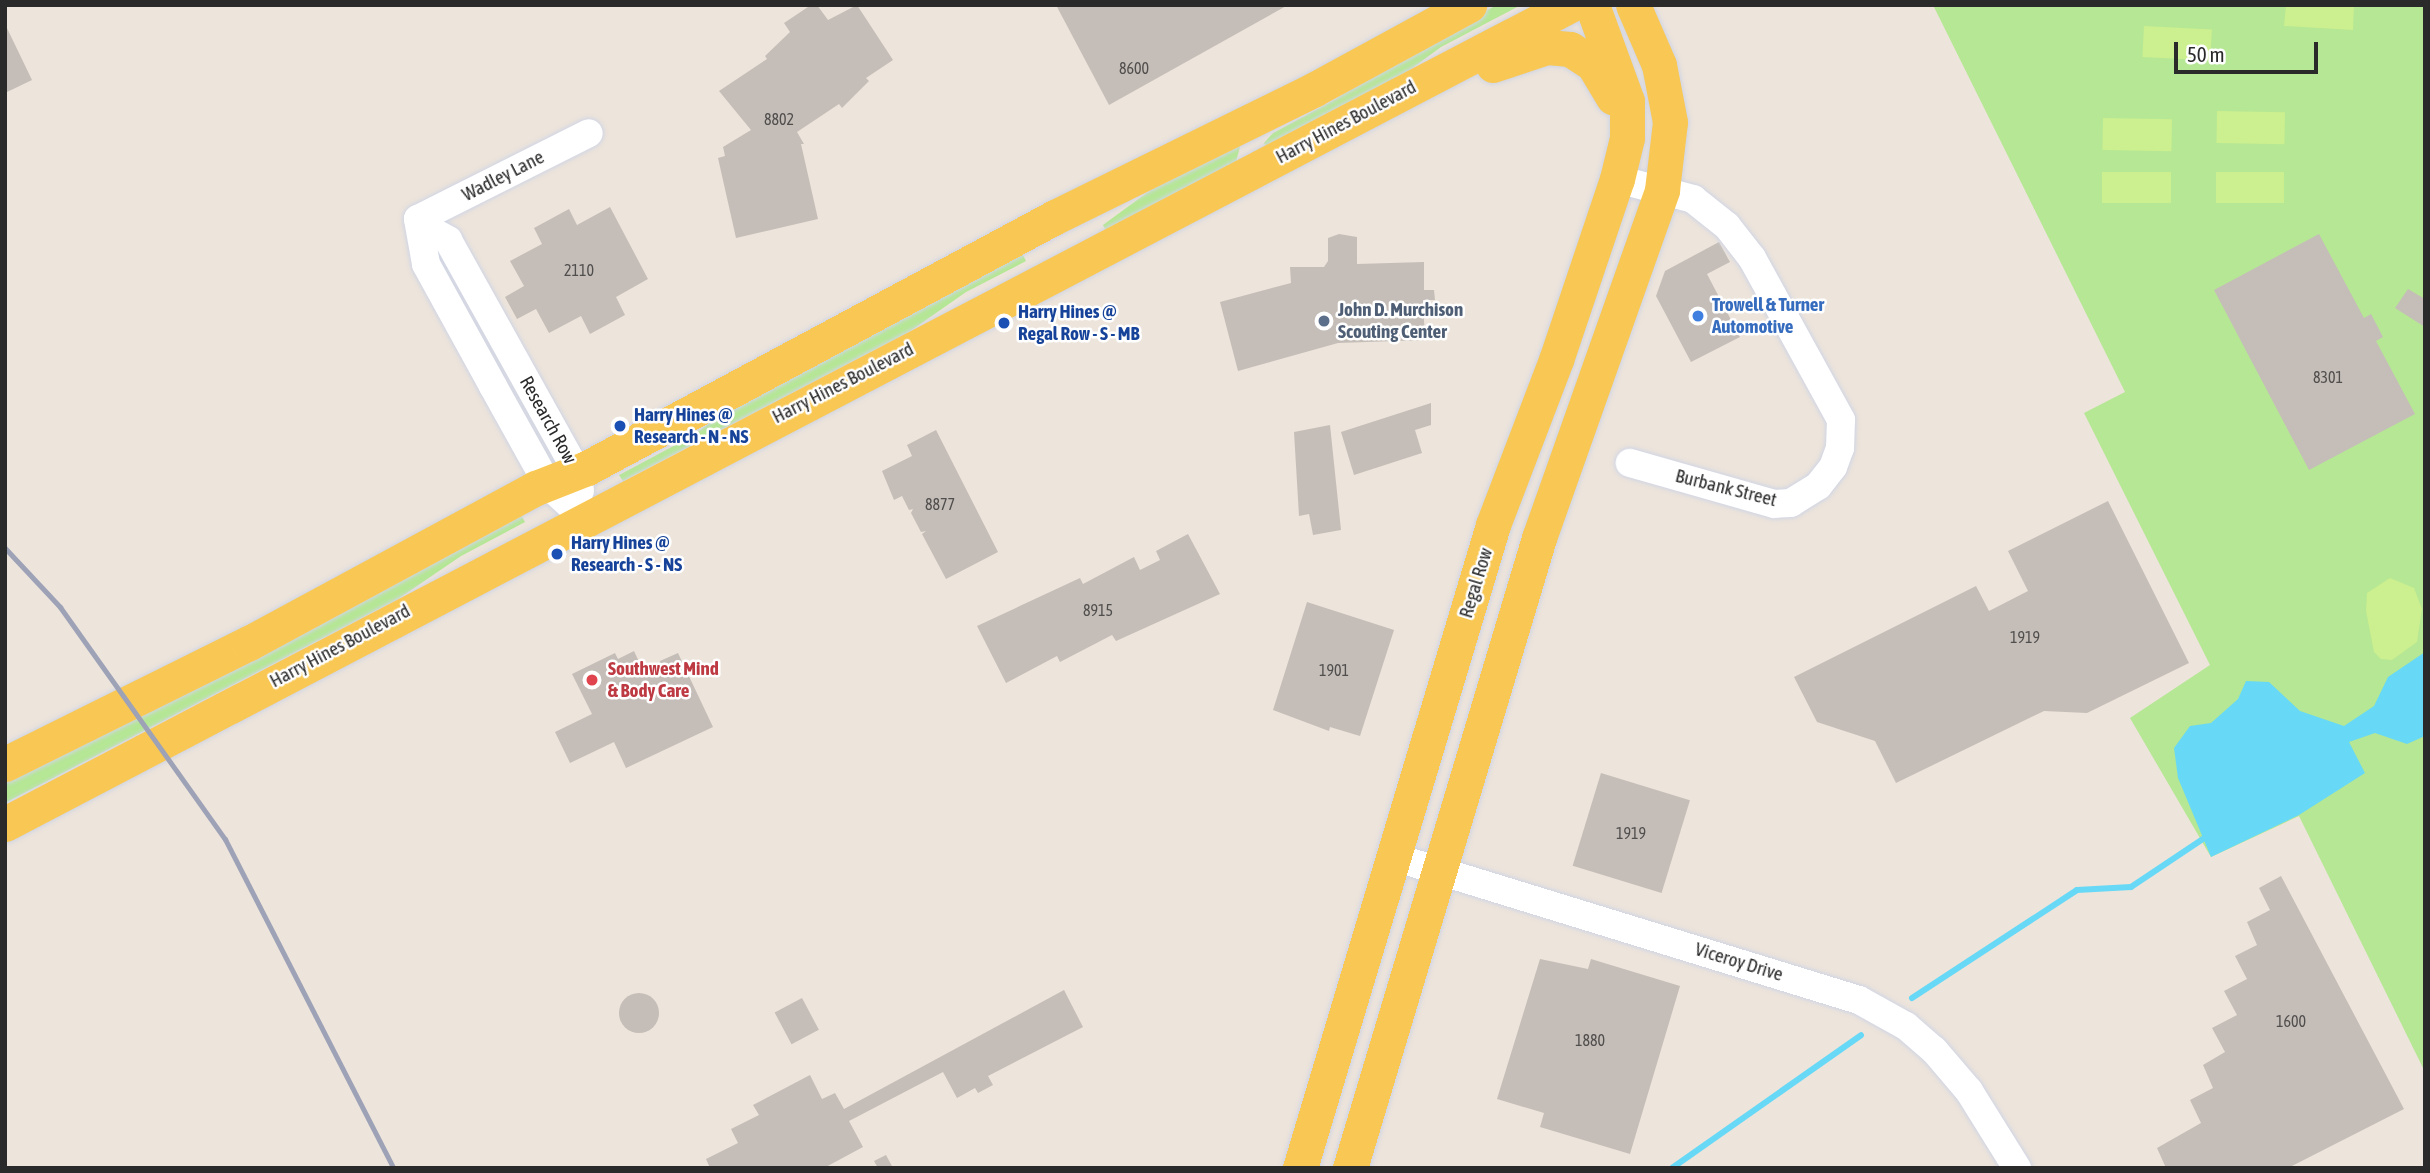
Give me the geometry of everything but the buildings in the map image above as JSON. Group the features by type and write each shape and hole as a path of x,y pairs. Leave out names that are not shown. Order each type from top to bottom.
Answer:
{"main road":[{"path":"5,764 248,643 1055,217 1312,90 1469,5"},
{"name":"Harry Hines Boulevard","path":"5,824 584,518 1570,5"},
{"name":"Regal Row","path":"1300,1168 1474,588 1617,179 1628,126 1627,102 1617,66 1592,5"},
{"path":"1633,5 1659,65"},
{"path":"1350,1168 1520,603 1662,190 1670,122 1659,65 1655,5"},
{"path":"1406,90 1558,47 1593,64 1628,126"},
{"path":"1255,169 1251,148 1260,134 1298,110 1312,90"},
{"path":"1055,217 1077,262"},
{"path":"1574,307 1586,333 1569,418 1574,444"},
{"path":"1474,588 1520,603"}],"street":[{"name":"Wadley Lane","path":"420,223 589,133"},
{"name":"Burbank Street","path":"1617,179 1662,190 1710,209 1752,258 1834,400 1840,420 1840,448 1818,486 1791,503 1774,504 1630,463"},
{"name":"Research Row","path":"420,223 447,240 584,518"},
{"name":"Viceroy Drive","path":"1394,857 1859,1000 1906,1026 1934,1050 1969,1091 2017,1168"}],"green space":[{"path":"1497,5 1521,5 1441,47 1392,83 1267,148 1264,143 1273,133 1336,99 1396,58"},
{"path":"1933,5 2425,5 2425,1072 2299,816 2211,857 2130,718 2210,665 2084,413 2125,392"},
{"path":"2286,5 2354,5 2353,30 2284,26"},
{"path":"2144,26 2212,30 2210,61 2142,57"},
{"path":"2217,111 2285,112 2284,144 2216,143"},
{"path":"2103,118 2172,119 2171,151 2102,150"},
{"path":"1241,143 1236,162 1106,231 1103,225 1163,181"},
{"path":"2102,172 2171,172 2171,203 2102,203"},
{"path":"2216,172 2284,172 2284,203 2216,203"},
{"path":"1022,253 1026,261 966,292 909,332 623,481 619,475 692,436 723,413"},
{"path":"521,515 525,522 461,556 398,599 5,803 5,782"},
{"path":"2390,578 2414,588 2422,609 2417,642 2392,660 2381,659 2374,652 2366,611 2367,593"}],"water":[{"path":"2425,652 2425,736 2407,744 2375,733 2349,742 2365,773 2299,815 2211,857 2178,778 2174,748 2190,726 2211,723 2238,699 2246,681 2269,682 2300,711 2344,726 2374,706 2388,677"}],"waterway":[{"path":"1912,998 2077,890 2131,887 2209,835"},
{"path":"1672,1168 1861,1035"}],"railway":[{"path":"5,548 60,607 225,839 393,1168"}],"place":[{"name":"Trowell & Turner Automotive","path":"1698,316"},
{"name":"John D. Murchison Scouting Center","path":"1324,321"},
{"name":"Harry Hines @ Regal Row - S - MB","path":"1004,323"},
{"name":"Harry Hines @ Research - N - NS","path":"620,426"},
{"name":"Harry Hines @ Research - S - NS","path":"557,554"},
{"name":"Southwest Mind & Body Care","path":"592,680"}]}
